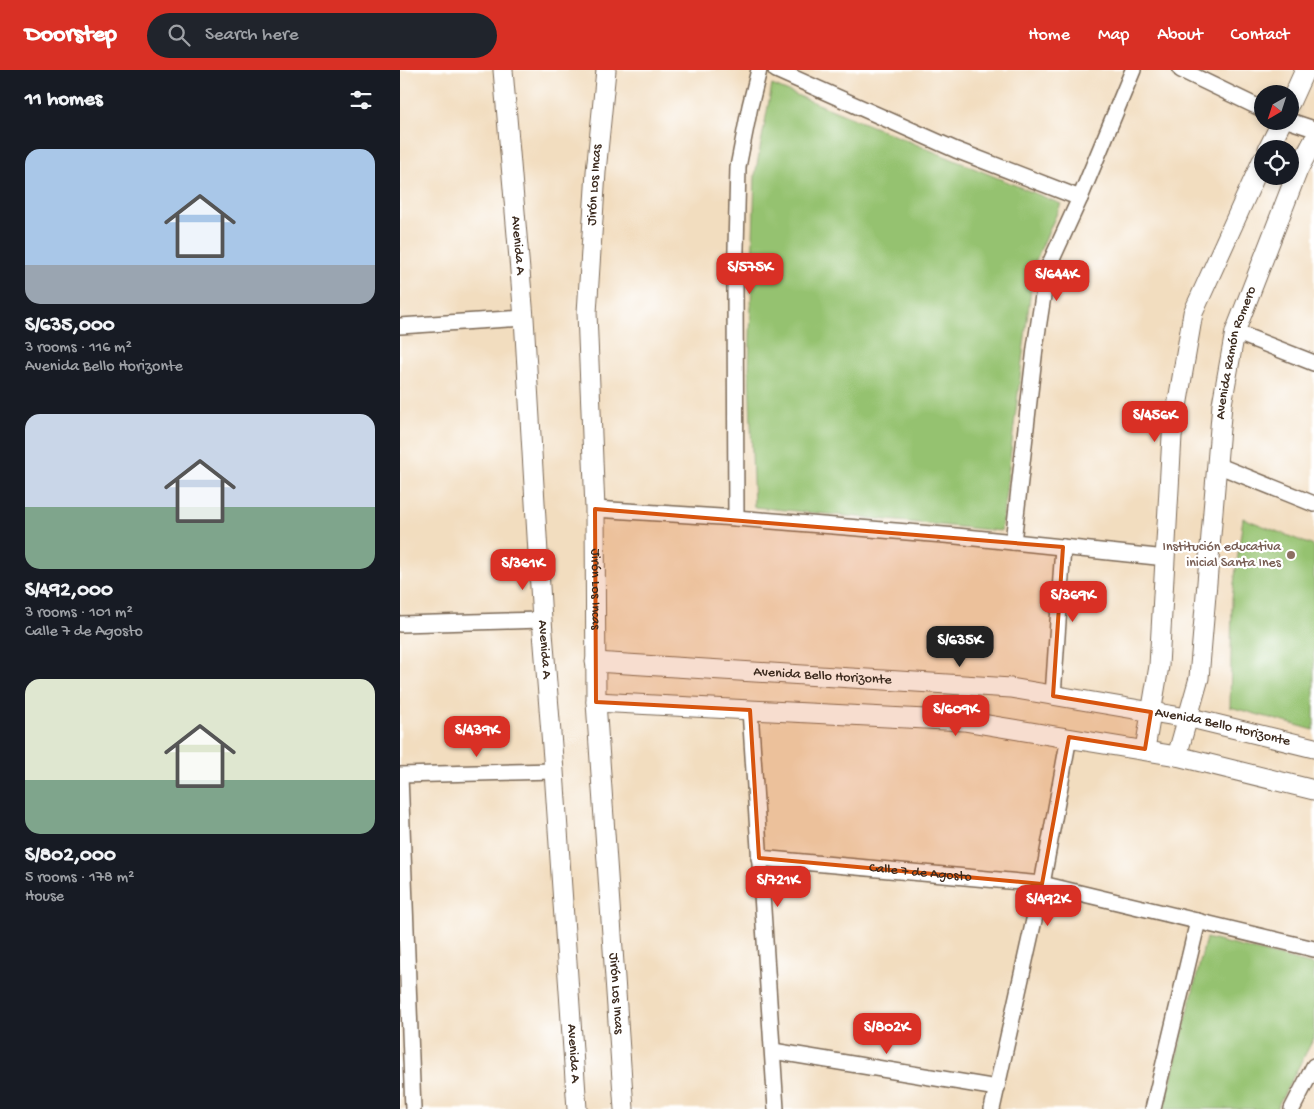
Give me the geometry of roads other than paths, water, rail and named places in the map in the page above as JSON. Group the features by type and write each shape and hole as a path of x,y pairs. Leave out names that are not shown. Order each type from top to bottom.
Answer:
{"street":[{"name":"Avenida A","path":"503,70 524,318 542,620 577,1109"},
{"name":"Jirón Los Incas","path":"606,70 596,172 587,313 595,509 596,702 624,1109"},
{"path":"736,518 735,289 738,167 759,70"},
{"path":"776,70 956,150 1080,198"},
{"path":"1013,542 1034,348 1047,270 1080,198 1133,70"},
{"path":"1181,70 1254,105"},
{"path":"1298,85 1305,70"},
{"path":"1299,124 1314,129"},
{"name":"Avenida Ramón Romero","path":"1177,756 1199,678 1222,404 1234,332 1298,170 1314,140"},
{"path":"1145,749 1159,666 1172,436 1194,313 1254,179"},
{"path":"400,326 524,318"},
{"path":"1234,332 1314,363"},
{"path":"1217,465 1314,504"},
{"path":"595,509 736,518 956,536 1166,558"},
{"path":"1053,696 1063,548"},
{"path":"400,624 542,620"},
{"name":"Avenida Bello Horizonte","path":"595,662 1011,688 1188,718 1314,748"},
{"path":"596,702 964,721 1145,749 1314,790"},
{"path":"750,710 776,1109"},
{"path":"992,1109 1042,884 1069,737"},
{"path":"413,1109 403,954 400,776 554,771"},
{"name":"Calle 7 de Agosto","path":"760,858 1042,884 1314,949"},
{"path":"1153,1109 1198,921"},
{"path":"773,1051 997,1088"},
{"path":"1292,1109 1314,1066"}],"place":[{"name":"Institución educativa inicial Santa Ines","path":"1291,555"}]}
